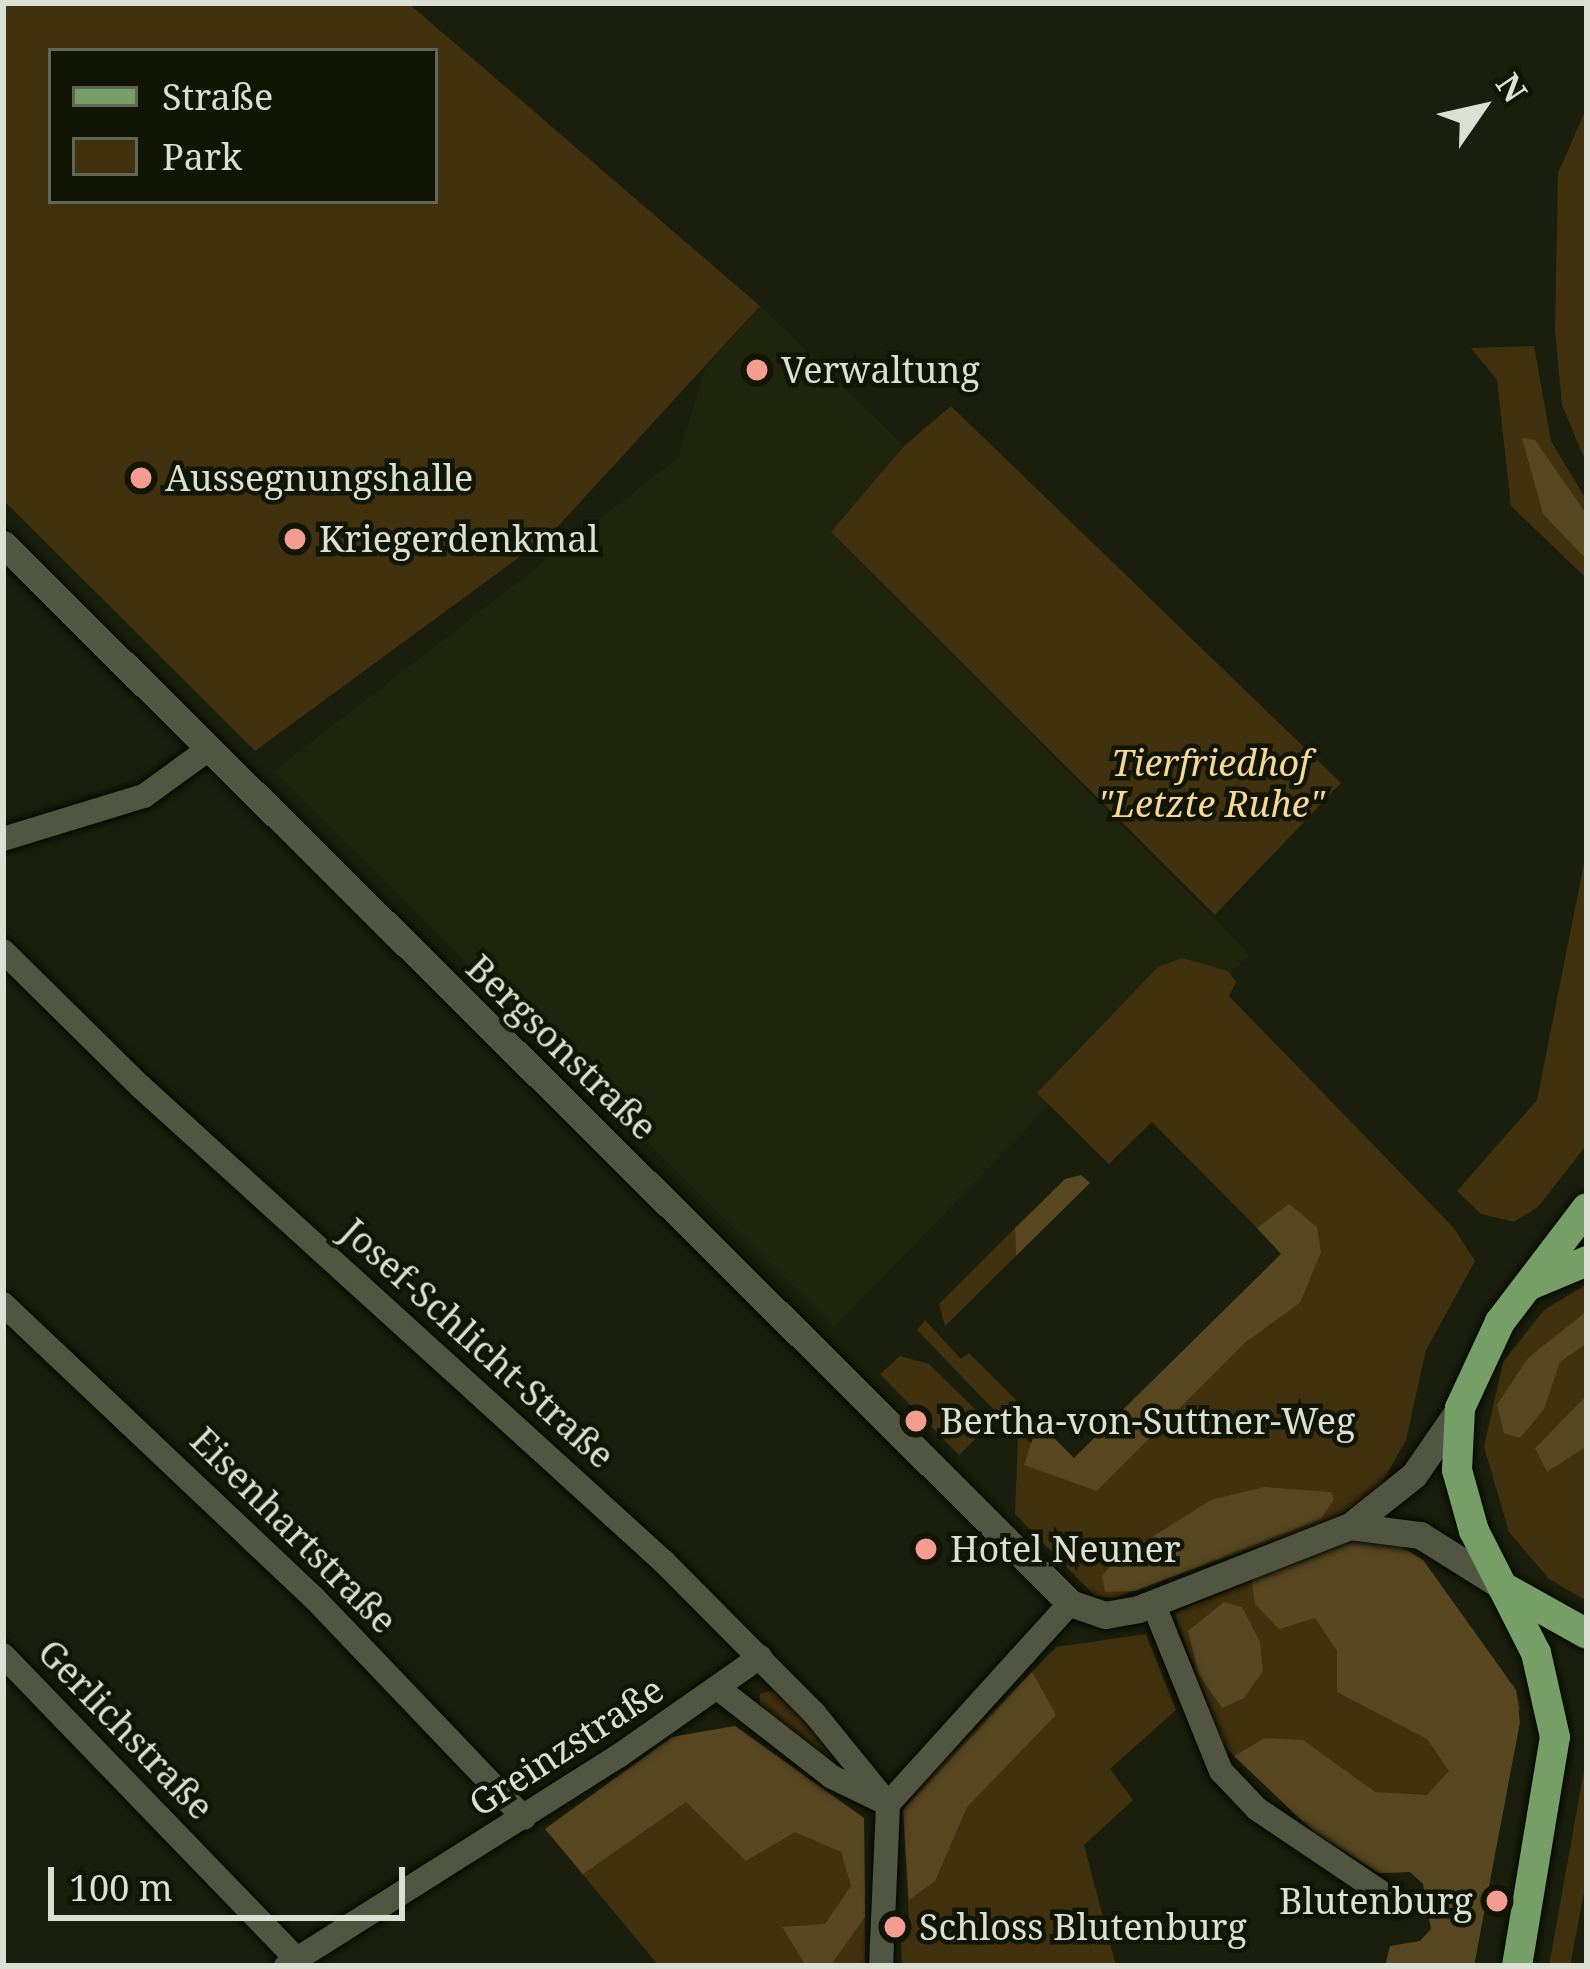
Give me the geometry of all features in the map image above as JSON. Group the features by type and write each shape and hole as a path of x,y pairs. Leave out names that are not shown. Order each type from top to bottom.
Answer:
{"main road":[{"path":"1516,1966 1556,1737 1536,1654 1474,1531 1457,1471 1460,1408 1475,1362 1587,1208"},
{"path":"1529,1285 1587,1261"},
{"path":"1503,1587 1587,1634"}],"street":[{"name":"Bergsonstraße","path":"3,544 206,751 1070,1603"},
{"path":"3,839 144,796 206,751"},
{"name":"Josef-Schlicht-Straße","path":"3,951 760,1657 888,1804"},
{"name":"Eisenhartstraße","path":"3,1304 314,1598 524,1818"},
{"path":"881,1966 888,1804 1070,1603 1105,1615 1154,1603 1350,1526 1414,1474 1460,1408"},
{"path":"1350,1526 1420,1535 1503,1587"},
{"path":"1154,1603 1221,1771 1257,1809 1397,1904"},
{"name":"Gerlichstraße","path":"3,1654 291,1963"},
{"name":"Greinzstraße","path":"291,1963 524,1818 760,1657"},
{"path":"719,1689 844,1785 888,1804"}],"shaded area":[{"path":"760,306 904,446 831,533 1250,955 1230,974 1158,969 1042,1113 834,1327 274,771 678,458 705,369"},
{"path":"1522,438 1535,440 1587,515 1587,560 1543,514"},
{"path":"1081,1175 1090,1183 1016,1256 1015,1228 1065,1179"},
{"path":"1289,1204 1317,1227 1321,1252 1300,1303 1245,1343 1097,1491 1024,1465 1038,1422 1074,1458 1281,1254 1257,1228"},
{"path":"1587,1311 1587,1343 1560,1362 1544,1409 1520,1438 1504,1433 1497,1405 1528,1358"},
{"path":"1587,1395 1587,1446 1547,1472 1535,1448"},
{"path":"1264,1487 1331,1492 1334,1499 1321,1519 1135,1591 1105,1592 1102,1576 1114,1561 1211,1500"},
{"path":"1355,1540 1400,1546 1423,1560 1516,1690 1520,1722 1474,1966 1385,1966 1390,1946 1420,1941 1431,1929 1423,1884 1410,1872 1379,1873 1314,1832 1234,1756 1265,1738 1303,1740 1375,1792 1427,1795 1449,1771 1427,1739 1337,1692 1337,1651 1315,1618 1279,1629 1255,1604 1251,1577"},
{"path":"1224,1602 1242,1607 1260,1642 1263,1671 1244,1698 1222,1708 1199,1675 1188,1631"},
{"path":"1032,1672 1056,1715 967,1807 935,1881 909,1900 903,1810"},
{"path":"735,1726 864,1818 865,1917 830,1966 806,1966 782,1927 825,1924 851,1886 841,1852 795,1832 746,1861 686,1802 583,1874 545,1829 672,1737"}],"green space":[{"path":"3,3 408,3 760,306 551,534 255,751 3,500"},
{"path":"1587,107 1587,465 1562,405 1555,330 1558,173"},
{"path":"1534,346 1551,441 1587,501 1587,579 1511,506 1497,380 1471,348"},
{"name":"Tierfriedhof \"Letzte Ruhe\"","path":"951,406 1341,783 1215,915 831,532 904,446"},
{"path":"1587,848 1587,1144 1538,1207 1514,1222 1481,1214 1457,1191 1537,1100"},
{"path":"1182,958 1228,971 1236,982 1229,996 1453,1227 1475,1261 1426,1350 1406,1440 1376,1493 1329,1521 1113,1598 1095,1596 1015,1514 1018,1436 1032,1417 1038,1422 1027,1440 1097,1491 1245,1343 1300,1303 1290,1205 1257,1228 1152,1122 1109,1164 1037,1093 1158,967"},
{"path":"1015,1228 1016,1256 945,1326 939,1304"},
{"path":"1587,1284 1587,1601 1549,1579 1509,1532 1484,1447 1503,1362 1544,1310"},
{"path":"925,1320 961,1359 969,1353 1017,1401 996,1412 917,1330"},
{"path":"900,1356 929,1364 978,1412 976,1438 959,1455 880,1374"},
{"path":"1341,1543 1423,1560 1516,1690 1520,1707 1474,1966 1420,1941 1431,1929 1423,1884 1411,1872 1379,1873 1314,1832 1223,1745 1174,1613"},
{"path":"1146,1634 1176,1710 1110,1769 1133,1800 1084,1845 1116,1966 902,1966 900,1917 909,1921 903,1810 922,1784 1056,1647"},
{"path":"1586,1682 1587,1876 1570,1966 1549,1966 1586,1759"},
{"path":"776,1689 843,1760 834,1771 760,1716 760,1694"},
{"path":"735,1726 864,1818 865,1966 659,1966 545,1829 672,1737"}],"place":[{"name":"Verwaltung","path":"757,370"},
{"name":"Aussegnungshalle","path":"141,478"},
{"name":"Kriegerdenkmal","path":"295,539"},
{"name":"Bertha-von-Suttner-Weg","path":"916,1421"},
{"name":"Hotel Neuner","path":"926,1549"},
{"name":"Blutenburg","path":"1497,1901"},
{"name":"Schloss Blutenburg","path":"895,1927"}]}
